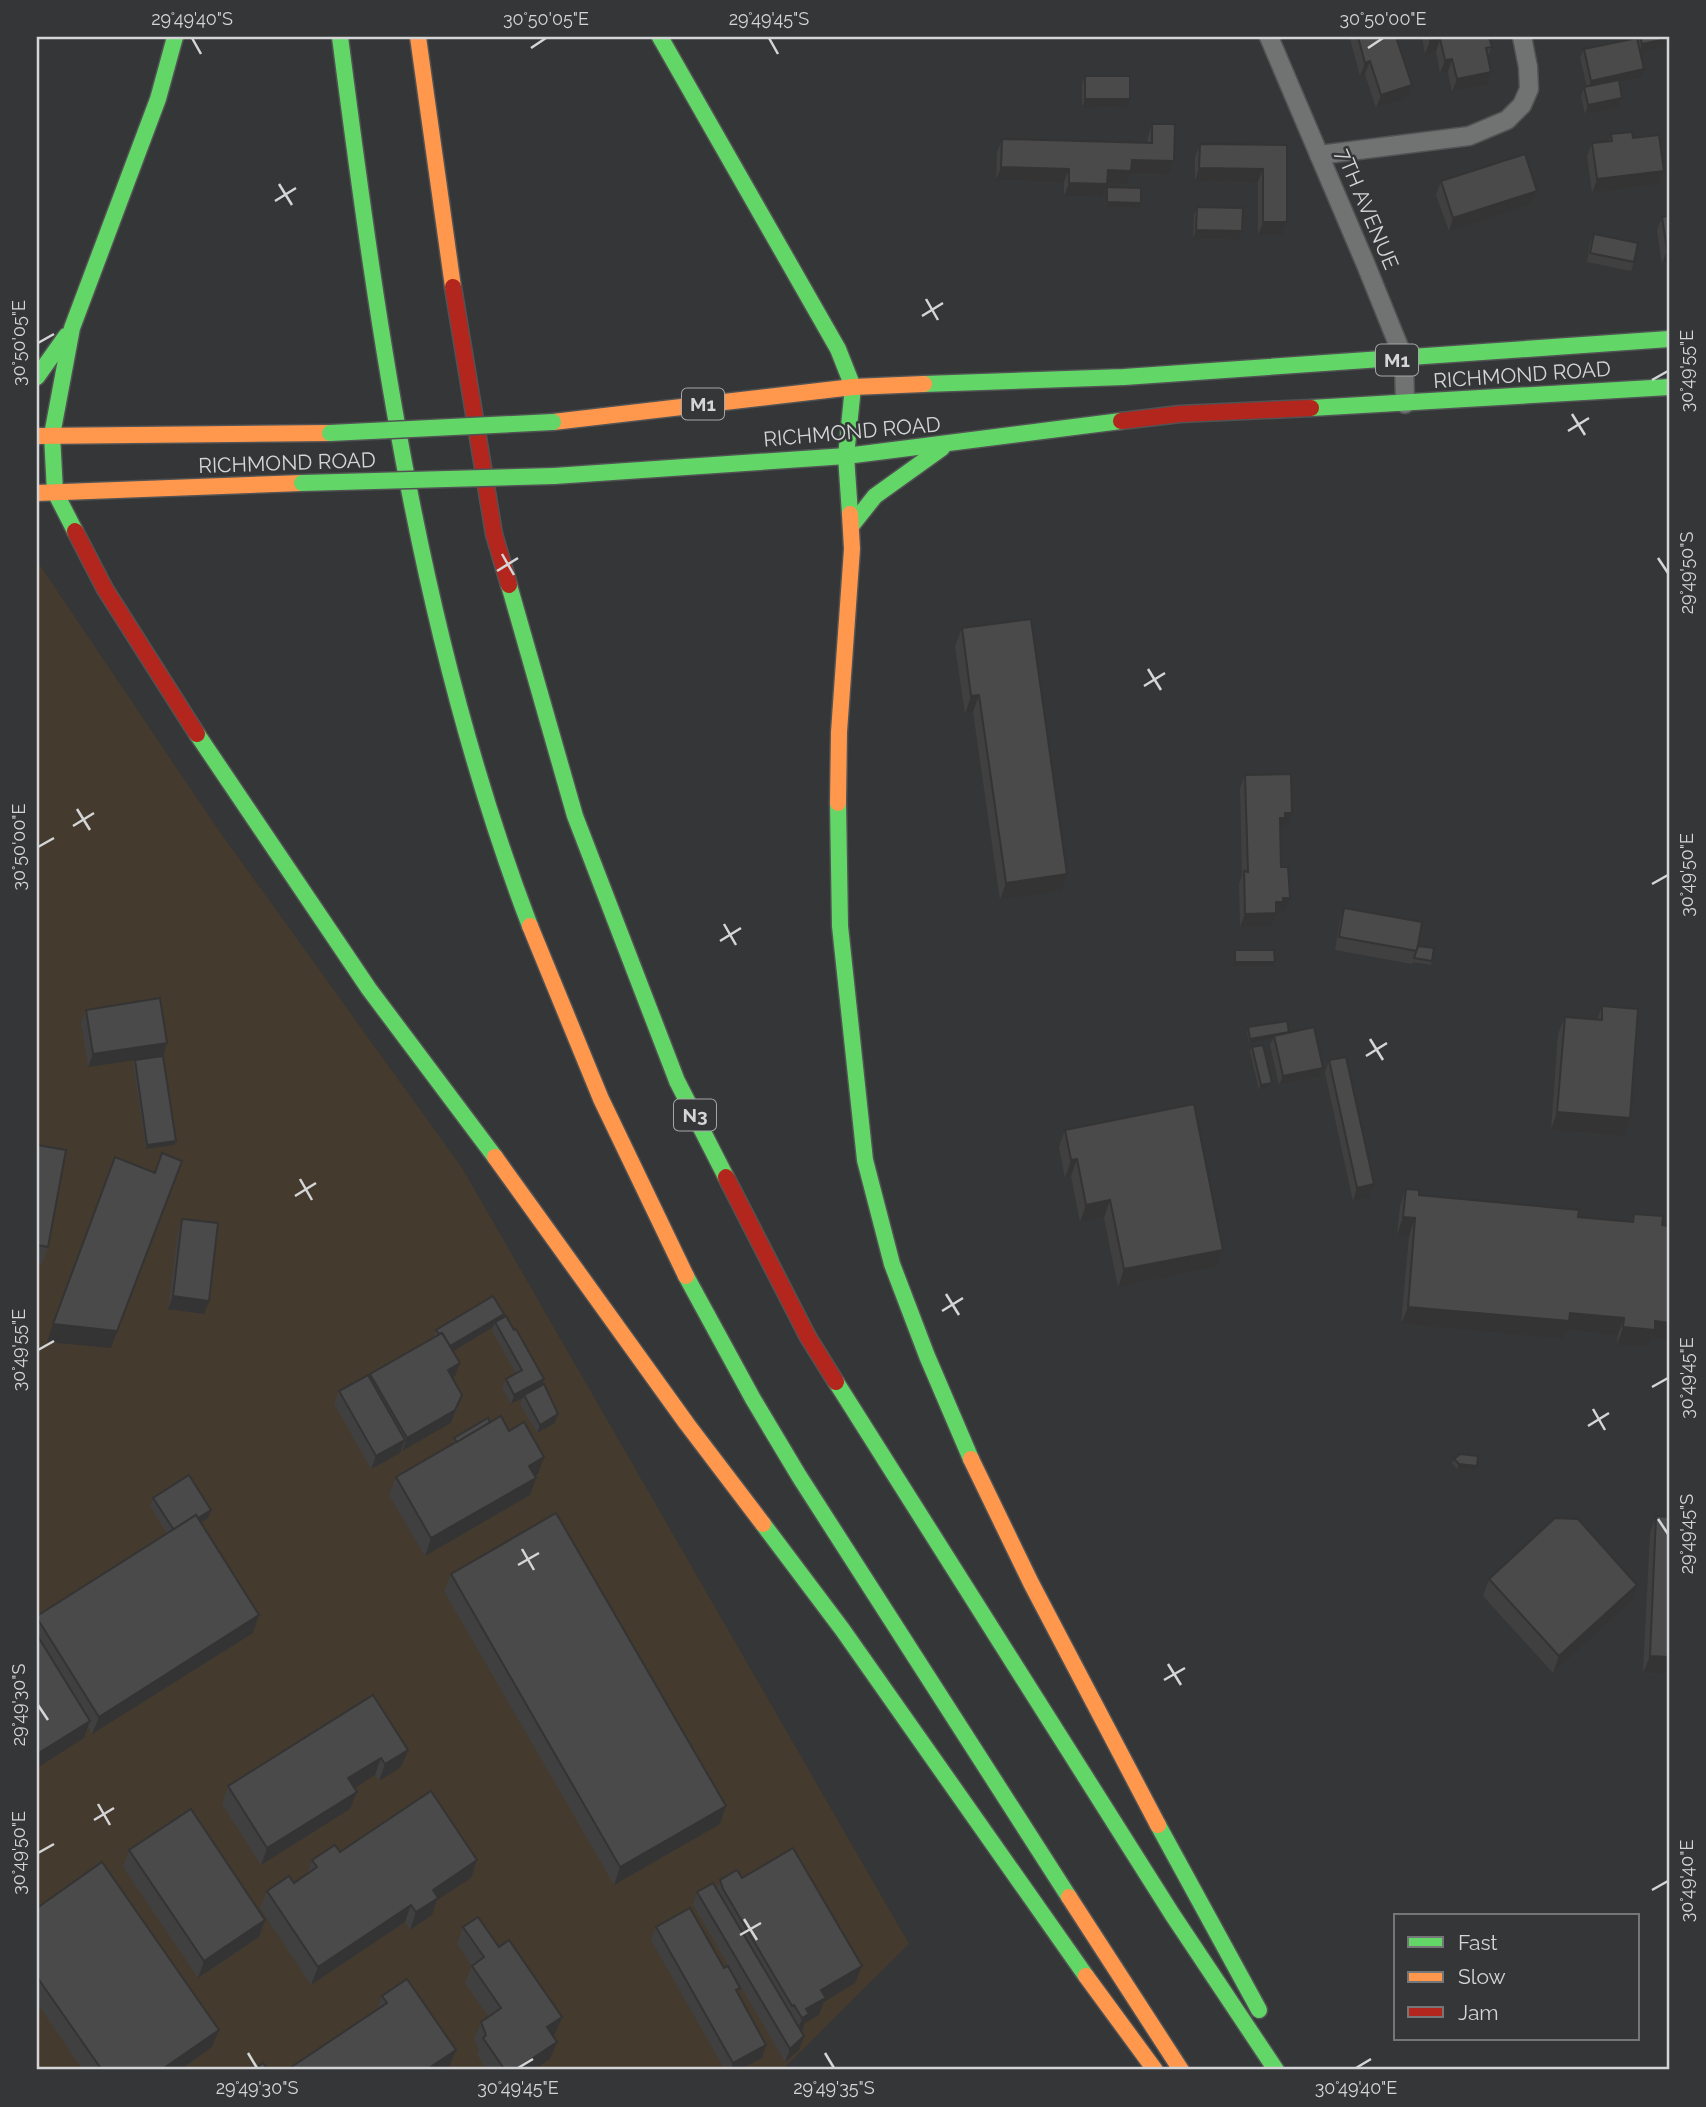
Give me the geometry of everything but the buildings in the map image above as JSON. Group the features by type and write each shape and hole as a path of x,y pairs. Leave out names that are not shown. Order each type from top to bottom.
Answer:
{"highway":[{"path":"175,37 158,99 72,328 44,436 55,492 105,589 183,712 369,989 526,1198 687,1424 842,1629 1119,2023 1155,2070"},
{"path":"340,37 370,273 413,520 445,657 493,824 545,967 589,1074 662,1230 746,1387 820,1511 1181,2070"},
{"name":"N3","path":"418,37 448,259 494,534 575,816 677,1081 808,1337 1172,1914 1276,2070"},
{"path":"660,37 838,349 853,387 846,456 852,526 839,732 837,818 840,926 865,1160 892,1264 963,1443 1031,1583 1144,1801 1267,2023"},
{"path":"37,377 72,328"},
{"name":"RICHMOND ROAD","path":"44,436 330,433 553,422 853,387 1124,377 1669,339"},
{"name":"RICHMOND ROAD","path":"37,493 554,477 846,456 1181,414 1405,404 1669,387"},
{"path":"852,526 875,496 947,445"},
{"path":"1280,2047 1293,2070"}],"street":[{"name":"7TH AVENUE","path":"1269,37 1404,359 1405,404"},
{"path":"1319,155 1469,136 1507,120 1522,105 1529,89 1522,37"}],"shaded area":[{"path":"37,561 215,825 462,1168 909,1944 782,2070 37,2070"}],"traffic: fast":[{"path":"75,531 55,492 52,435 72,328 158,99 175,37"},
{"path":"340,37 389,375 432,599 492,818 530,926"},
{"path":"660,37 838,349 853,387 846,456 850,514"},
{"path":"37,377 66,336"},
{"path":"924,384 1124,377 1669,339"},
{"path":"1311,408 1669,387"},
{"path":"554,476 846,456 1121,421"},
{"path":"330,433 553,422"},
{"path":"852,525 875,496 942,448"},
{"path":"302,483 554,476"},
{"path":"509,585 575,816 677,1081 726,1177"},
{"path":"197,734 369,989 495,1157"},
{"path":"838,803 840,926 865,1160 892,1264 927,1356 971,1459"},
{"path":"686,1276 753,1399 799,1476 1069,1897"},
{"path":"836,1382 1172,1914 1276,2070"},
{"path":"763,1524 842,1629 1086,1976"},
{"path":"1158,1825 1259,2010"}],"traffic: slow":[{"path":"418,37 453,287"},
{"path":"553,422 853,387 924,384"},
{"path":"37,436 330,433"},
{"path":"37,493 302,483"},
{"path":"838,803 839,732 852,549 850,514"},
{"path":"530,926 601,1099 686,1276"},
{"path":"495,1157 687,1424 763,1524"},
{"path":"971,1459 1031,1583 1158,1825"},
{"path":"1069,1897 1181,2070"},
{"path":"1086,1976 1155,2070"}],"traffic: jam":[{"path":"453,287 494,534 509,585"},
{"path":"1121,421 1180,414 1311,408"},
{"path":"75,531 105,589 197,734"},
{"path":"726,1177 808,1337 836,1382"}]}
